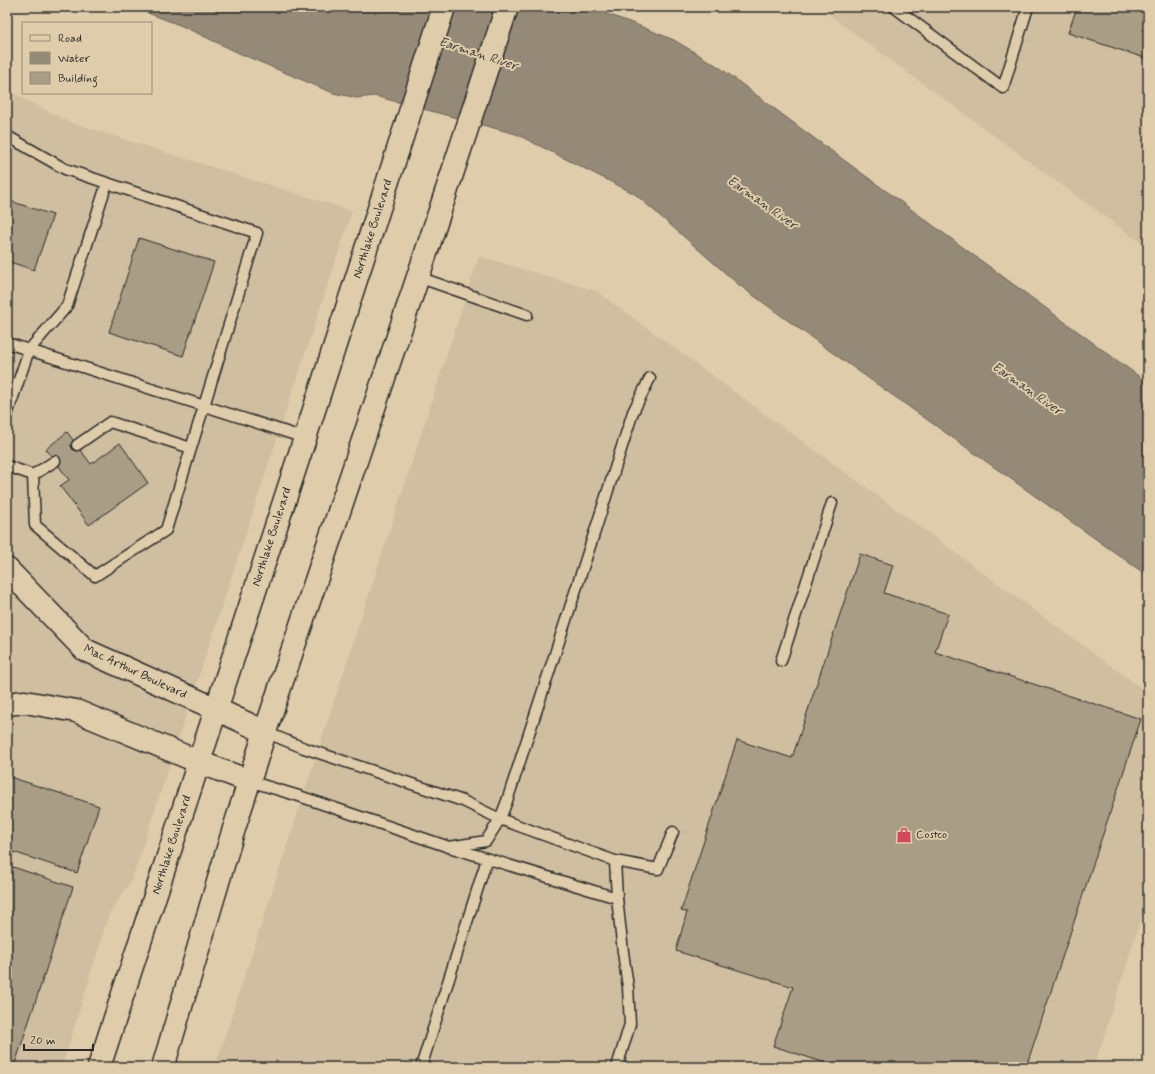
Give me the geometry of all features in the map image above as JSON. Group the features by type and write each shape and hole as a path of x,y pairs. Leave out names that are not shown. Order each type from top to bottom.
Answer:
{"main road":[{"name":"Northlake Boulevard","path":"99,1067 305,438 444,7"},
{"path":"163,1067 249,781 508,7"},
{"name":"Mac Arthur Boulevard","path":"7,569 85,650 265,732"},
{"path":"7,704 25,702 76,711 249,781"}],"lane":[{"path":"894,7 1004,88 1028,7"},
{"path":"7,136 65,169 257,233 166,530 95,576 36,525 34,475"},
{"path":"7,415 29,350 67,306 107,183"},
{"path":"418,277 526,315"},
{"path":"7,343 305,438"},
{"path":"449,847 486,841 500,819 516,775 633,412 650,378"},
{"path":"77,445 110,422 191,448"},
{"path":"34,475 55,461"},
{"path":"7,466 34,475"},
{"path":"781,661 832,503"},
{"path":"265,732 304,748 463,801 500,819 615,862 658,869 673,832"},
{"path":"249,781 299,796 449,847 617,898"},
{"path":"421,1067 487,859"},
{"path":"615,862 617,898 628,986 630,1024 617,1067"}],"shaded area":[{"path":"818,7 1148,7 1148,248"},
{"path":"7,90 69,122 352,211 132,879 109,914 62,1067 7,1067"},
{"path":"479,256 596,291 1148,693 1148,897 1094,1067 215,1067"}],"water":[{"name":"Earman River","path":"132,7 581,7 599,11 674,40 719,67 1148,383 1148,576 739,285 635,194 516,134 375,96 357,98 333,93 241,54 182,26"}],"building":[{"path":"1077,7 1148,7 1148,59 1068,33"},
{"path":"7,200 53,215 34,270 7,261"},
{"path":"139,238 214,262 183,356 109,332"},
{"path":"67,432 91,464 120,443 148,483 89,525 60,486 69,480 46,449"},
{"name":"Costco","path":"860,554 893,565 884,593 948,614 935,652 1141,719 1026,1067 838,1067 773,1046 793,987 676,951 687,912 681,911 737,740 792,758"},
{"path":"7,776 99,806 77,873 7,850"},
{"path":"7,865 73,887 14,1067 7,1067"}],"place":[{"name":"Costco","path":"904,835"}]}
